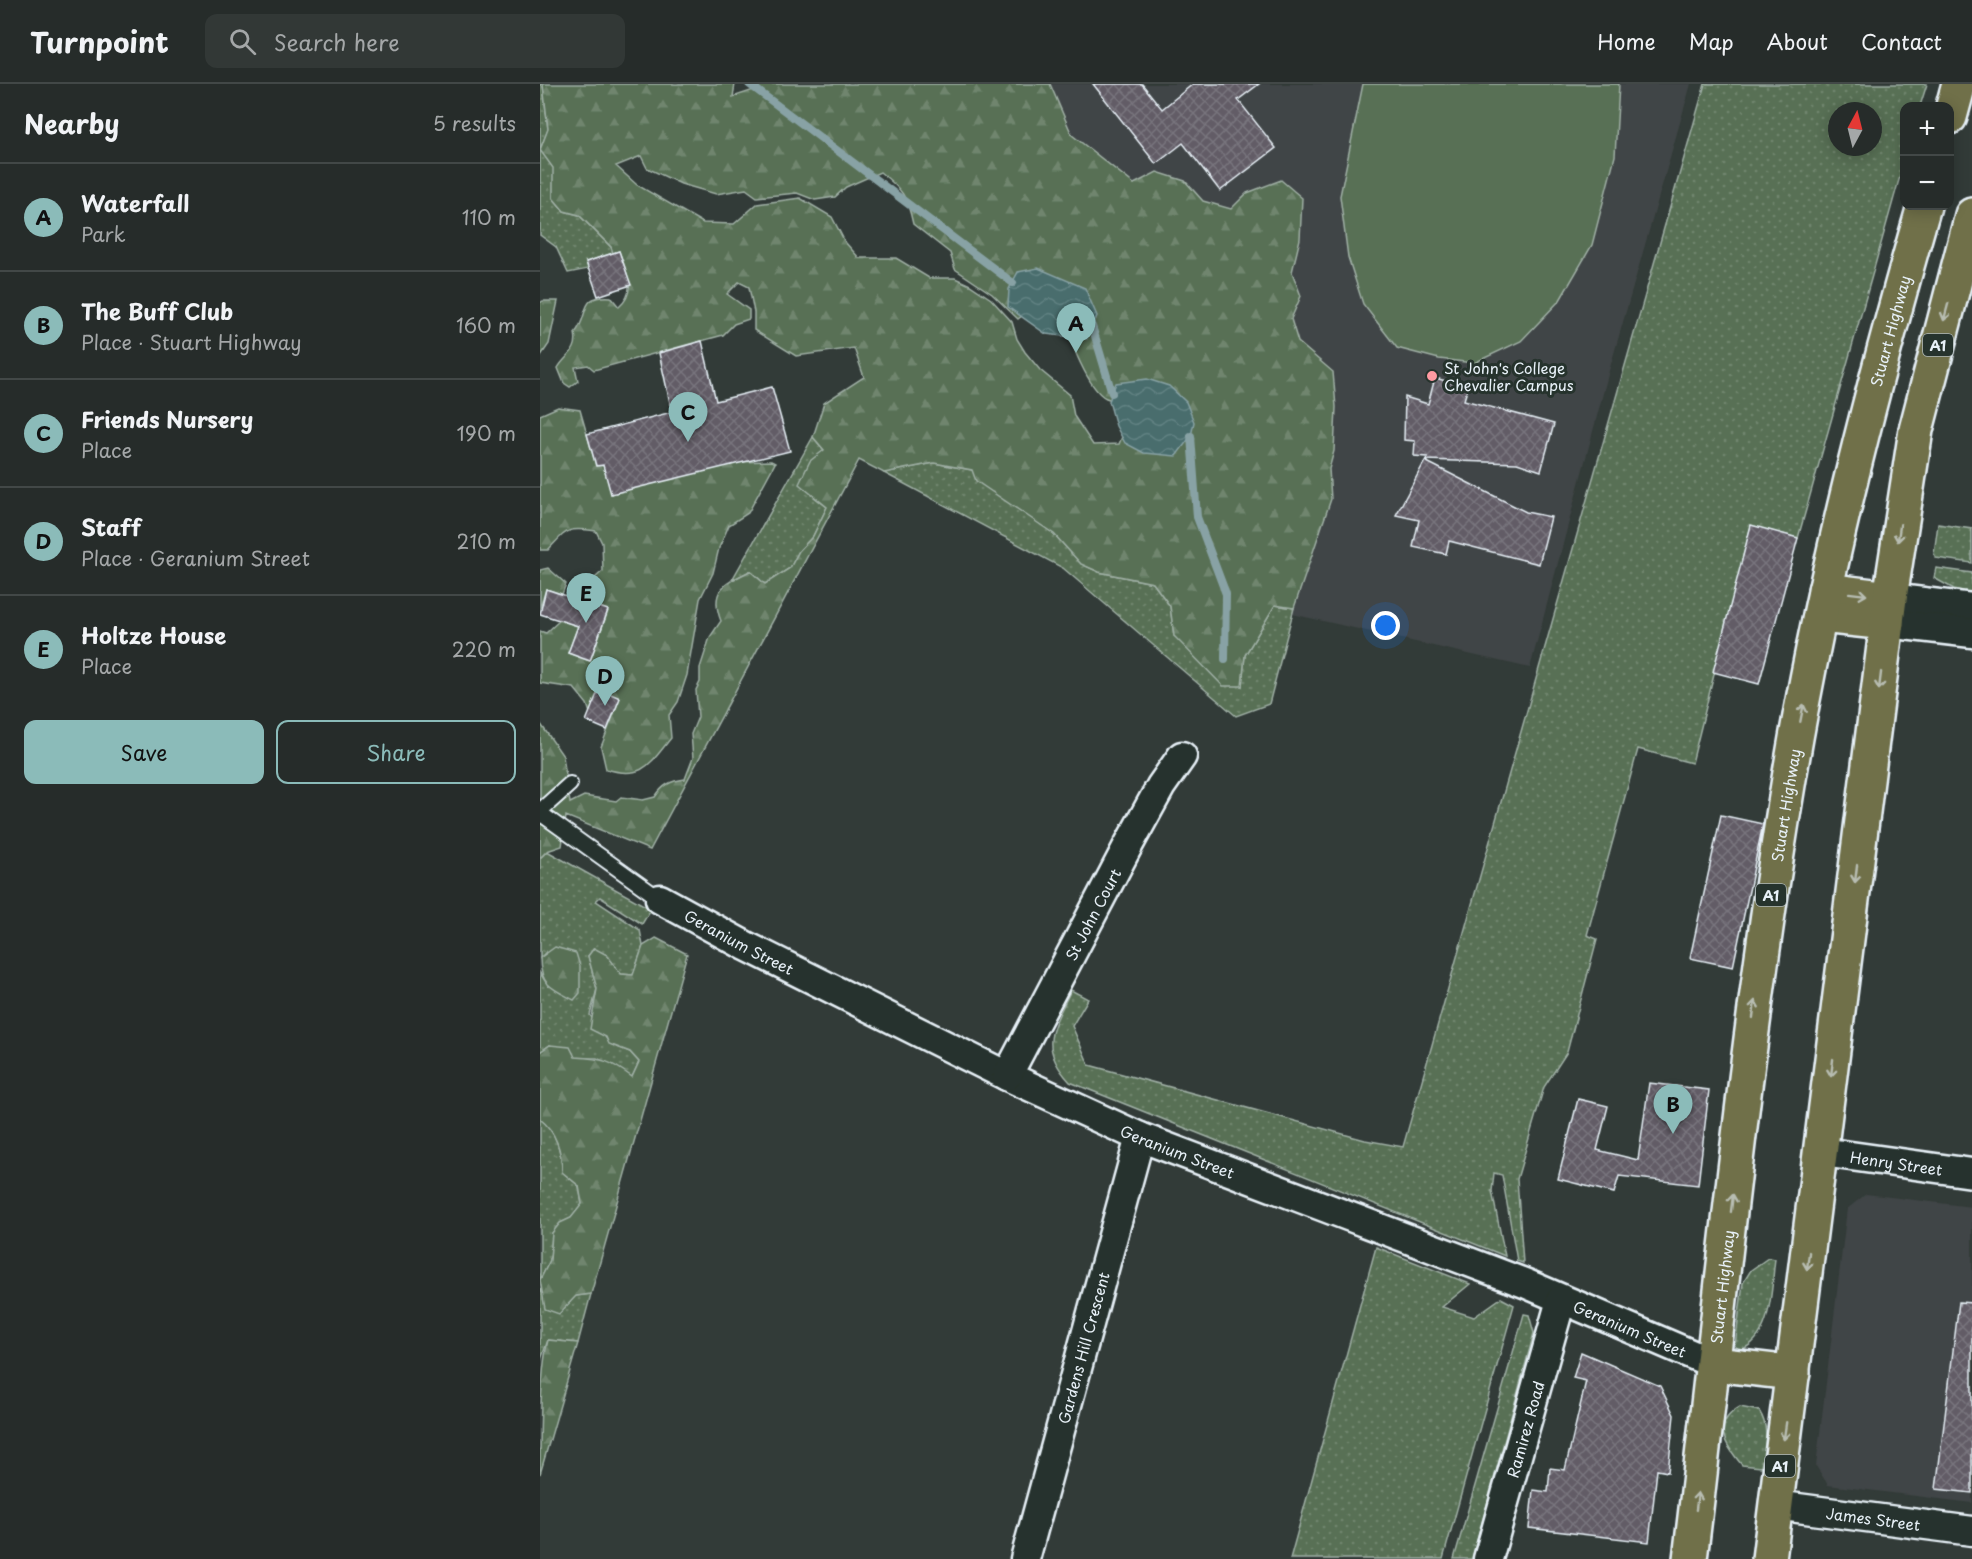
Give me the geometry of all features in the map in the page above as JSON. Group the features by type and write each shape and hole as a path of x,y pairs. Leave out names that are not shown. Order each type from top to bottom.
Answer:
{"highway":[{"path":"1954,102 1959,84"},
{"name":"Stuart Highway","path":"1690,1559 1757,989 1787,788 1823,603 1871,400 1923,210"},
{"name":"A1","path":"1769,1559 1822,1152 1888,610 1916,430 1972,215"},
{"path":"1823,603 1888,610"},
{"path":"1714,1364 1793,1374"}],"street":[{"path":"1888,610 1972,608"},
{"path":"1888,610 1972,633"},
{"name":"St John Court","path":"1007,1076 1128,844 1161,786 1182,756"},
{"name":"Geranium Street","path":"660,899 746,946 1007,1076 1140,1137 1527,1284 1714,1364"},
{"name":"Gardens Hill Crescent","path":"1025,1559 1140,1137"},
{"name":"Henry Street","path":"1822,1152 1972,1173"},
{"name":"Ramirez Road","path":"1488,1559 1561,1300"},
{"name":"James Street","path":"1775,1504 1972,1531"}],"lane":[{"path":"570,784 540,812 660,899"}],"shaded area":[{"name":"St John's College Chevalier Campus","path":"1050,84 1691,84 1609,371 1530,668 1292,614 1331,499 1329,464 1135,184 1072,135"},
{"path":"1866,1194 1972,1207 1972,1503 1828,1485 1816,1466 1847,1209"}],"green space":[{"path":"540,84 543,85 548,130 540,150"},
{"path":"543,84 735,84 733,97 757,89 760,84 1050,84 1072,135 1134,184 1157,172 1185,181 1203,201 1231,209 1247,193 1281,180 1302,198 1300,239 1292,272 1301,296 1291,319 1298,342 1333,372 1336,407 1334,451 1329,469 1331,499 1294,608 1275,605 1245,655 1242,686 1223,686 1174,636 1170,606 1153,583 1099,572 1081,564 1054,534 976,481 972,470 934,463 884,473 859,460 650,850 566,816 562,846 547,851 540,858 540,723 563,756 570,803 584,796 616,801 621,797 643,800 655,797 671,782 685,779 693,758 691,734 698,717 696,690 700,682 700,668 710,637 721,621 718,595 726,584 750,571 765,584 790,568 799,551 813,536 827,507 799,484 810,461 824,450 813,437 824,403 864,377 854,348 796,356 754,330 754,312 749,287 739,282 727,294 749,310 749,319 734,324 723,335 594,370 588,365 575,367 578,381 570,387 564,383 558,368 575,345 575,333 583,319 586,307 593,299 611,297 619,307 628,294 629,280 619,251 613,253 611,247 579,215 564,211 553,198 553,168 540,150 548,129","holes":["641,156 647,168 681,184 716,194 746,189 757,197 797,193 815,200 835,197 846,187 880,172 903,194 913,224 950,253 955,269 992,294 1018,319 1052,291 1074,350 1098,392 1106,398 1130,402 1129,420 1119,444 1093,445 1074,416 1070,395 1040,370 1025,352 1017,339 1012,322 991,299 970,285 955,278 929,278 896,258 859,258 845,242 832,217 800,198 757,204 734,224 703,223 637,185 616,166"]},
{"path":"1363,84 1619,84 1615,156 1592,245 1560,300 1521,341 1474,363 1439,359 1397,348 1363,304 1348,257 1340,196"},
{"path":"1705,84 1927,84 1921,102 1900,102 1900,176 1798,538 1751,526 1692,763 1638,749 1587,935 1597,939 1567,1052 1544,1087 1517,1179 1523,1263 1517,1261 1502,1175 1494,1173 1492,1191 1505,1256 1070,1082 1054,1058 1051,1037 1054,1026 1071,990 1088,999 1072,1026 1089,1065 1365,1140 1403,1147"},
{"path":"540,150 554,168 553,198 564,211 579,215 613,249 613,253 586,262 588,269 568,273 556,247 540,235"},
{"path":"558,301 549,344 540,357 540,303"},
{"path":"558,407 580,410 596,466 771,461 775,463 748,513 729,525 719,548 713,573 700,599 687,675 678,702 669,715 671,738 651,763 629,773 606,769 601,747 620,698 590,713 587,704 574,688 540,683 540,631 546,633 560,620 578,626 568,653 590,661 608,611 581,596 589,583 603,571 602,543 596,531 579,529 568,531 548,550 540,550 540,415"},
{"path":"813,437 824,450 814,497 827,507 813,536 799,551 790,568 765,584 750,571 732,580"},
{"path":"934,463 972,470 1054,534 1081,564 1099,572 1153,583 1170,606 1174,636 1242,686 1245,655 1275,605 1294,608 1269,704 1236,716 1063,568 884,473"},
{"path":"1938,524 1972,529 1972,563 1936,558 1934,554"},
{"path":"548,568 566,584 562,594 546,589 540,608 540,570"},
{"path":"1936,568 1972,573 1972,593 1954,589 1934,578"},
{"path":"547,851 651,909 642,924 600,897 596,901 640,930 643,946 633,975 621,974 607,955 594,949 588,956 597,989 590,1015 610,1044 630,1052 639,1062 632,1077 597,1058 575,1058 550,1045 540,1052 540,973 549,987 546,952 540,958 540,858"},
{"path":"656,938 687,954 591,1294 576,1296 559,1314 545,1309 540,1280 550,1260 552,1233 560,1223 571,1218 582,1204 579,1186 562,1172 557,1142 546,1124 540,1119 540,1052 550,1045 570,1047 575,1057 606,1061 632,1077 639,1062 630,1052 609,1044 606,1037 590,1029 597,989 588,956 594,948 607,955 621,974 633,975 643,946"},
{"path":"555,947 576,953 580,966 580,993 574,1000 549,985 542,974 540,958"},
{"path":"540,1119 546,1124 557,1142 562,1172 579,1186 582,1205 571,1218 560,1223 552,1233 550,1261 540,1280"},
{"path":"1376,1247 1470,1284 1442,1307 1474,1317 1501,1298 1514,1305 1443,1559 1290,1559"},
{"path":"1768,1258 1775,1259 1771,1297 1765,1324 1751,1344 1740,1350 1735,1346 1743,1283 1751,1270"},
{"path":"540,1288 542,1292 576,1296 591,1294 578,1343 548,1340 540,1362"},
{"path":"1524,1314 1529,1315 1534,1333 1472,1559 1454,1559"},
{"path":"548,1340 578,1343 540,1474 542,1387"},
{"path":"1740,1407 1759,1411 1763,1418 1766,1438 1761,1467 1742,1465 1726,1443 1723,1428 1725,1421"}],"water":[{"path":"1038,268 1085,288 1097,316 1087,339 1046,334 1008,307 1009,289 1018,272"},
{"path":"1147,379 1169,386 1186,402 1194,422 1191,436 1176,456 1144,453 1125,443 1116,426 1109,401 1116,383"}],"building":[{"path":"1093,84 1142,84 1162,109 1193,84 1259,84 1238,100 1276,148 1220,191 1183,143 1156,164"},
{"path":"619,251 631,285 598,296 586,262"},
{"path":"702,341 716,401 772,387 790,451 611,494 603,465 596,466 587,434 672,412 659,353"},
{"path":"1435,378 1468,387 1464,400 1554,424 1541,471 1517,463 1426,460 1427,457 1414,456 1415,441 1404,440 1405,397 1428,404"},
{"path":"1425,461 1526,512 1551,517 1539,564 1449,541 1446,554 1413,547 1419,520 1396,515"},
{"path":"1751,525 1798,538 1759,684 1713,672"},
{"path":"546,589 608,610 590,661 568,653 578,626 540,614"},
{"path":"599,689 620,698 607,730 586,721"},
{"path":"1721,815 1763,824 1733,967 1690,958"},
{"path":"1649,1083 1709,1090 1698,1185 1619,1176 1614,1193 1558,1179 1578,1099 1608,1106 1597,1150 1638,1160"},
{"path":"1959,1302 1972,1303 1972,1493 1936,1489"},
{"path":"1581,1352 1660,1386 1674,1415 1668,1472 1657,1470 1649,1542 1529,1528 1533,1490 1548,1492 1550,1468 1565,1470 1586,1381 1573,1378"}],"waterway":[{"path":"749,84 1013,283"},
{"path":"1092,326 1112,393"},
{"path":"1191,436 1197,517 1226,594 1225,659"}],"place":[{"name":"Waterfall","path":"1076,353"},
{"name":"St John's College Chevalier Campus","path":"1432,376"},
{"name":"Friends Nursery","path":"688,442"},
{"name":"Holtze House","path":"586,623"},
{"name":"Staff","path":"605,706"},
{"name":"The Buff Club","path":"1673,1134"}]}
